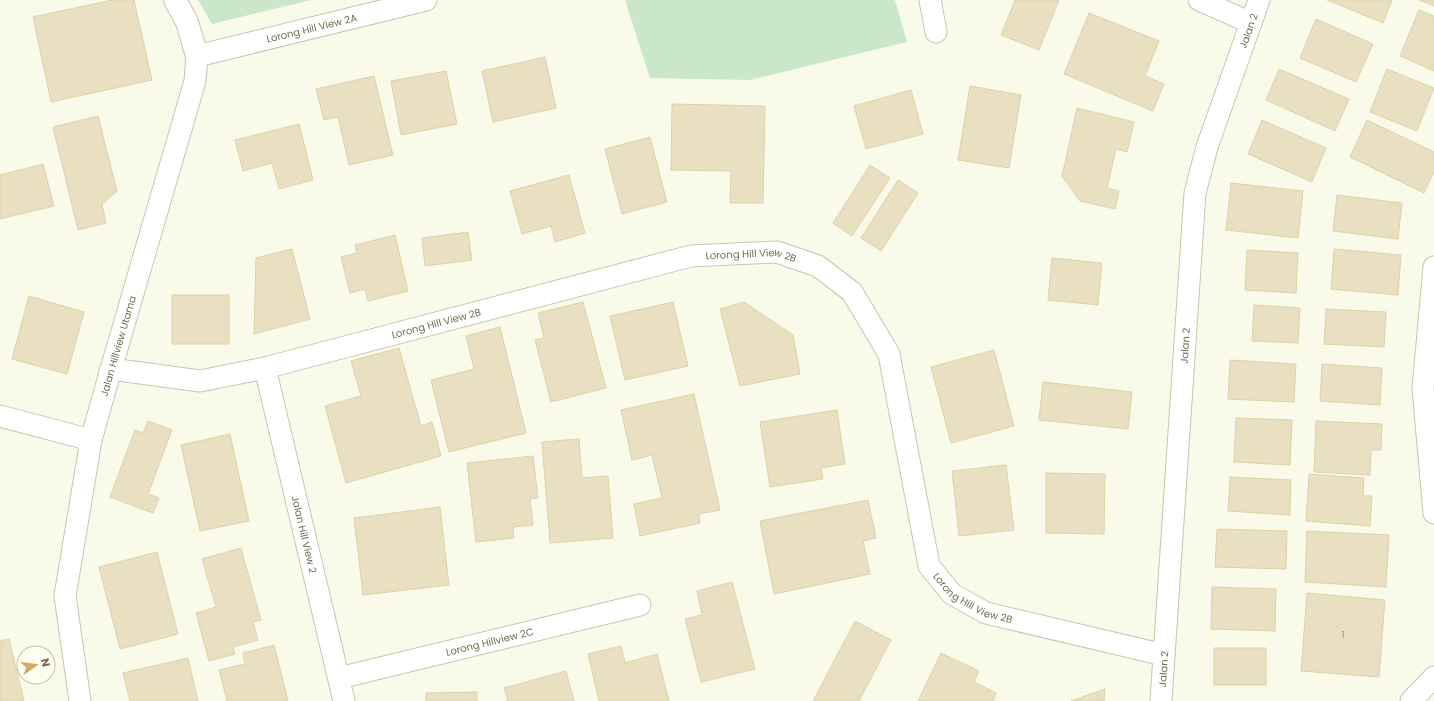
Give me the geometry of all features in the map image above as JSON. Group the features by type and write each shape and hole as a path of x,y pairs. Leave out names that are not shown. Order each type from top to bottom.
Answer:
{"street":[{"name":"Jalan Hillview Utama","path":"80,701 65,596 91,440 195,81 197,56 187,22 175,0"},
{"name":"Lorong Hill View 2A","path":"197,56 426,0"},
{"path":"930,0 936,32"},
{"path":"1199,0 1251,23"},
{"name":"Jalan 2","path":"1161,701 1195,193 1207,147 1260,0"},
{"name":"Lorong Hill View 2B","path":"111,369 200,381 265,368 691,256 777,252 818,266 852,292 890,354 929,566 952,594 986,613 1164,655"},
{"path":"1434,267 1423,388 1434,513"},
{"name":"Jalan Hill View 2","path":"265,368 344,701"},
{"path":"0,416 91,440"},
{"name":"Lorong Hillview 2C","path":"339,678 640,605"},
{"path":"1411,701 1434,677"}],"green space":[{"path":"198,0 311,0 212,24"},
{"path":"625,0 895,0 907,42 750,80 650,78"}],"building":[{"path":"112,0 134,0 152,80 51,102 33,17"},
{"path":"1015,0 1059,0 1039,50 1001,35"},
{"path":"1327,0 1392,0 1383,23"},
{"path":"1419,0 1434,0 1434,6"},
{"path":"1419,10 1434,16 1434,71 1400,56"},
{"path":"1089,13 1159,41 1145,76 1164,84 1153,111 1064,74"},
{"path":"1316,19 1373,44 1356,82 1300,58"},
{"path":"545,57 556,108 493,122 482,71"},
{"path":"1279,69 1349,99 1335,131 1266,100"},
{"path":"1387,69 1434,88 1417,131 1370,112"},
{"path":"446,71 457,124 401,135 391,81"},
{"path":"374,76 393,155 349,165 338,117 324,120 316,89"},
{"path":"970,86 1021,95 1009,168 958,160"},
{"path":"911,90 923,134 866,149 854,106"},
{"path":"672,104 765,106 763,203 730,203 731,171 671,170"},
{"path":"1077,108 1134,122 1127,152 1116,149 1107,188 1119,191 1115,209 1080,201 1062,176"},
{"path":"98,116 117,191 102,204 106,223 78,230 53,127"},
{"path":"1262,120 1326,148 1312,182 1248,154"},
{"path":"1367,120 1434,152 1434,172 1424,193 1350,157"},
{"path":"299,124 313,180 279,189 272,163 243,171 235,140"},
{"path":"650,137 667,202 622,214 605,149"},
{"path":"43,164 54,206 0,219 0,175"},
{"path":"870,165 890,178 852,236 833,223"},
{"path":"569,175 585,233 555,242 551,226 522,234 510,191"},
{"path":"898,180 918,193 881,251 861,238"},
{"path":"1231,183 1303,191 1298,238 1226,230"},
{"path":"1337,195 1402,203 1398,239 1333,231"},
{"path":"468,232 472,260 425,266 422,238"},
{"path":"395,235 408,291 368,301 365,289 350,293 341,257 357,253 355,245"},
{"path":"292,249 310,319 254,334 256,258"},
{"path":"1334,249 1401,255 1398,295 1331,289"},
{"path":"1247,250 1298,253 1296,293 1245,290"},
{"path":"1052,258 1102,263 1098,305 1048,300"},
{"path":"172,295 229,295 229,344 172,344"},
{"path":"29,296 84,312 67,374 12,359"},
{"path":"583,302 606,388 551,402 535,340 544,338 538,313"},
{"path":"673,302 688,366 625,380 610,316"},
{"path":"744,302 793,335 800,374 740,386 720,309"},
{"path":"1254,305 1300,308 1298,343 1252,341"},
{"path":"1326,309 1386,312 1384,347 1324,344"},
{"path":"500,327 526,433 449,452 431,380 474,369 466,336"},
{"path":"399,348 421,426 432,422 441,456 346,483 325,406 361,396 351,361"},
{"path":"994,350 1014,426 951,443 931,367"},
{"path":"1230,360 1296,364 1294,402 1228,399"},
{"path":"1322,364 1382,368 1380,405 1320,401"},
{"path":"1043,382 1132,392 1128,429 1039,420"},
{"path":"694,394 720,510 699,514 700,523 640,536 634,504 662,498 652,455 632,460 621,410"},
{"path":"837,410 845,464 821,468 823,479 770,487 760,422"},
{"path":"1236,418 1292,420 1290,465 1234,462"},
{"path":"148,421 172,430 148,494 159,498 153,513 110,497 135,430 143,433"},
{"path":"1316,421 1382,424 1381,450 1371,450 1370,475 1314,472"},
{"path":"230,434 249,521 200,531 181,445"},
{"path":"579,439 582,478 608,476 613,538 550,543 542,442"},
{"path":"533,456 538,498 530,499 533,525 513,527 514,538 476,542 467,463"},
{"path":"1006,465 1014,530 959,536 952,471"},
{"path":"1046,473 1105,474 1104,534 1046,533"},
{"path":"1309,474 1364,478 1363,496 1372,496 1370,526 1306,521"},
{"path":"1230,477 1291,480 1290,515 1228,511"},
{"path":"868,500 876,538 863,541 870,574 774,594 760,521"},
{"path":"440,507 449,585 363,595 354,518"},
{"path":"1217,529 1287,531 1286,569 1215,567"},
{"path":"1307,531 1389,535 1386,587 1305,582"},
{"path":"241,548 261,620 253,622 258,640 233,647 235,654 209,661 196,613 216,607 202,559"},
{"path":"157,552 178,634 120,649 99,567"},
{"path":"732,582 755,669 701,682 685,619 702,615 697,591"},
{"path":"1212,587 1276,589 1275,631 1211,629"},
{"path":"1307,593 1385,600 1379,677 1301,671"},
{"path":"855,621 891,640 859,701 813,701"},
{"path":"9,639 16,668 16,685 20,685 24,701 0,701 0,641"},
{"path":"274,645 288,701 227,701 219,670 245,664 243,653"},
{"path":"621,646 625,663 657,654 669,701 599,701 588,654"},
{"path":"1214,648 1266,648 1266,685 1214,685"},
{"path":"941,653 979,671 974,682 996,693 993,701 918,701"},
{"path":"188,658 198,701 130,701 123,673"},
{"path":"566,671 574,701 508,701 504,688"},
{"path":"1105,689 1104,701 1071,701"},
{"path":"477,692 477,701 426,701 426,693"}]}
